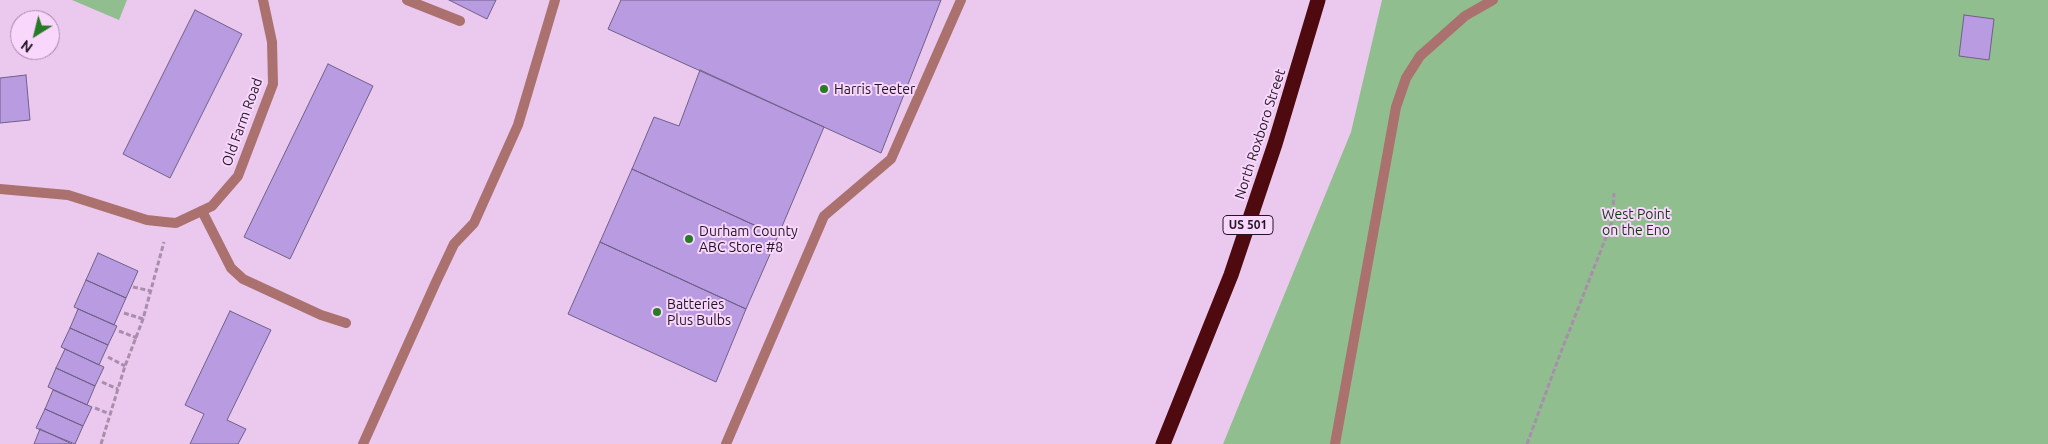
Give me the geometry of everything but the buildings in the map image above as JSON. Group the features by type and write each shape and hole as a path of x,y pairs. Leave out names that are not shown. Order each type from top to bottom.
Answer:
{"highway":[{"name":"North Roxboro Street","path":"1163,444 1234,265 1275,144 1318,0"}],"street":[{"name":"Old Farm Road","path":"0,188 68,195 147,220 176,223 212,206 238,176 273,84 272,42 262,0"},
{"path":"407,0 460,21"},
{"path":"363,444 454,244 474,223 518,126 555,0"},
{"path":"726,444 824,216 891,159 961,0"},
{"path":"1335,444 1396,107 1406,78 1420,56 1465,16 1493,0"},
{"path":"202,211 231,268 243,279 321,315 346,323"}],"path":[{"path":"1527,444 1612,222 1614,193"},
{"path":"101,444 125,366 143,319 166,234 165,222"},
{"path":"133,287 151,291"},
{"path":"124,313 143,319"},
{"path":"119,331 137,338"},
{"path":"108,357 125,366"},
{"path":"102,382 118,389"},
{"path":"95,408 110,414"}],"green space":[{"path":"72,0 127,0 119,20"},
{"name":"West Point on the Eno","path":"1382,0 2048,0 2048,444 1223,444 1351,132"}],"place":[{"name":"Harris Teeter","path":"824,89"},
{"name":"Durham County ABC Store #8","path":"689,239"},
{"name":"Batteries Plus Bulbs","path":"657,312"}]}
